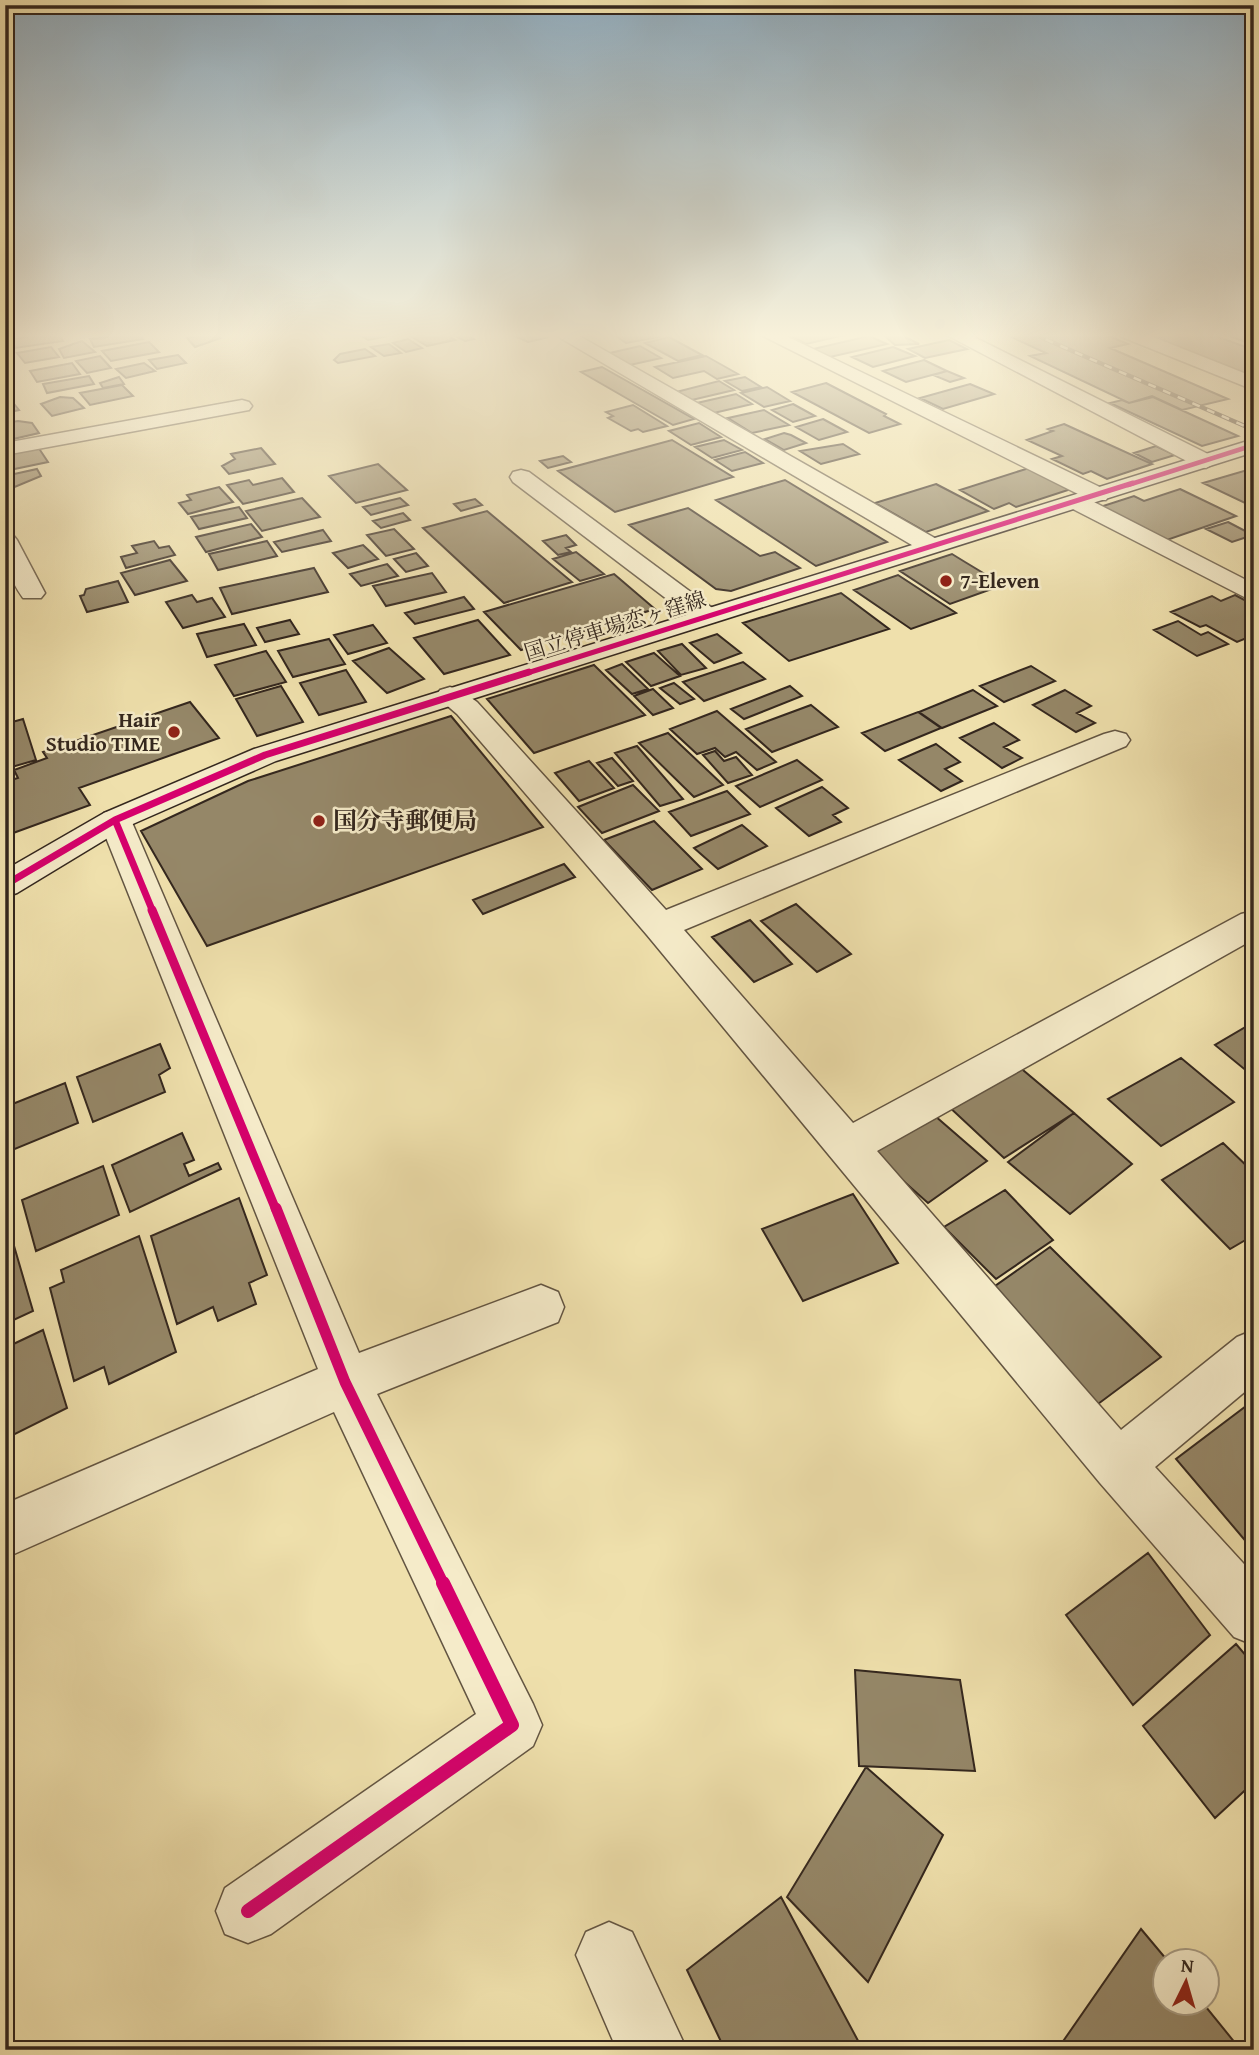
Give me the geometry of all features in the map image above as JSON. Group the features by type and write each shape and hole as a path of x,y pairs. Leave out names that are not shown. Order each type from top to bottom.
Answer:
{"street":[{"path":"5,449 116,429"},
{"path":"726,429 930,547"},
{"path":"952,429 1088,499 1254,594"},
{"path":"1141,429 1206,462"},
{"name":"国立停車場恋ヶ窪線","path":"5,885 115,820 265,755 1254,445"},
{"path":"520,477 706,616"},
{"path":"5,540 32,593"},
{"path":"450,696 467,708 660,926 1118,1465 1254,1617"},
{"path":"660,926 1115,740"},
{"path":"115,820 342,1369 345,1382 512,1725 248,1911"},
{"path":"849,1146 1254,923"},
{"path":"5,1531 345,1382 541,1307"},
{"path":"1118,1465 1254,1353"},
{"path":"609,1955 653,2050"}],"building":[{"path":"6,429 36,429 39,433 9,440"},
{"path":"627,429 655,429 643,432 638,429"},
{"path":"708,429 721,437 691,445 669,431"},
{"path":"745,429 771,429 752,433"},
{"path":"799,429 841,429 847,432 819,440"},
{"path":"861,429 883,429 869,433"},
{"path":"1048,429 1075,429 1152,464 1107,479 1091,471 1083,474 1052,459 1062,456 1027,440 1053,431"},
{"path":"1165,429 1223,429 1238,436 1202,446"},
{"path":"784,433 806,443 784,450 765,439"},
{"path":"672,440 733,477 615,512 558,471"},
{"path":"724,440 742,450 712,458 695,447"},
{"path":"843,444 859,454 821,464 800,451"},
{"path":"1156,446 1175,455 1152,462 1134,453"},
{"path":"38,447 48,462 5,471 5,453"},
{"path":"261,448 275,464 229,474 222,466 235,459 231,454"},
{"path":"745,452 763,463 732,471 715,460"},
{"path":"563,456 571,462 548,468 540,461"},
{"path":"378,464 407,490 356,503 329,476"},
{"path":"1029,468 1071,489 1016,507 1009,503 994,509 960,490"},
{"path":"1254,468 1254,501 1245,503 1203,483"},
{"path":"37,469 41,476 5,491 5,476"},
{"path":"282,478 294,492 243,504 227,485 249,480 253,485"},
{"path":"785,480 887,542 816,566 716,500"},
{"path":"936,484 988,511 926,532 875,503"},
{"path":"219,487 233,502 188,514 179,503 191,500 187,495"},
{"path":"1180,489 1236,516 1164,541 1100,507 1134,496 1144,501"},
{"path":"302,498 320,517 262,531 246,511"},
{"path":"400,498 408,505 371,515 363,507"},
{"path":"475,499 482,505 461,511 454,504"},
{"path":"239,507 247,518 199,529 191,517"},
{"path":"688,508 760,556 775,552 800,568 731,591 716,589 629,525"},
{"path":"487,511 572,582 504,603 423,528"},
{"path":"403,513 410,520 381,528 373,521"},
{"path":"1228,522 1253,535 1232,542 1206,529"},
{"path":"251,524 262,537 206,552 196,537"},
{"path":"394,529 414,549 386,556 367,535"},
{"path":"323,530 331,541 282,552 274,542"},
{"path":"566,535 576,545 566,548 571,552 558,555 543,541"},
{"path":"154,541 159,548 169,546 175,555 126,568 121,557 137,553 132,546"},
{"path":"267,541 277,556 218,570 209,554"},
{"path":"363,545 378,559 348,568 333,553"},
{"path":"576,552 604,574 580,581 553,559"},
{"path":"416,553 428,566 406,572 394,559"},
{"path":"952,554 1003,585 950,604 900,571"},
{"path":"170,560 187,581 135,595 121,573"},
{"path":"387,564 398,576 361,586 350,574"},
{"path":"314,568 328,592 232,614 220,588"},
{"path":"432,573 446,592 386,606 373,586"},
{"path":"614,574 655,609 521,650 484,612"},
{"path":"898,575 956,613 911,629 854,590"},
{"path":"118,581 128,602 87,612 80,596 84,595 86,589"},
{"path":"841,593 889,629 789,661 743,623"},
{"path":"192,595 197,602 212,598 225,617 183,628 166,602"},
{"path":"1235,595 1254,605 1254,635 1237,642 1206,625 1200,627 1171,612 1212,596 1221,601"},
{"path":"464,597 474,609 415,624 405,613"},
{"path":"290,620 299,634 265,642 257,628"},
{"path":"478,620 510,655 444,674 414,638"},
{"path":"1178,621 1201,635 1208,632 1228,644 1197,656 1154,630"},
{"path":"244,624 256,645 207,657 197,634"},
{"path":"373,625 387,643 348,654 334,635"},
{"path":"717,634 741,653 714,663 690,643"},
{"path":"329,639 345,664 293,677 278,651"},
{"path":"682,644 706,668 681,675 658,651"},
{"path":"389,648 424,679 387,693 353,661"},
{"path":"266,651 286,682 234,696 215,665"},
{"path":"654,653 680,676 651,686 626,662"},
{"path":"743,662 765,679 704,701 683,682"},
{"path":"622,664 648,689 632,694 606,670"},
{"path":"594,665 645,715 534,753 487,699"},
{"path":"1031,666 1055,681 1004,702 980,686"},
{"path":"346,670 366,702 319,715 300,683"},
{"path":"674,683 694,699 680,704 660,688"},
{"path":"281,686 303,722 257,736 236,699"},
{"path":"790,686 802,696 744,719 731,709"},
{"path":"653,689 673,708 653,715 634,696"},
{"path":"973,690 997,706 942,728 919,712"},
{"path":"1065,690 1091,706 1077,713 1095,723 1076,732 1033,705"},
{"path":"190,702 219,738 79,788 90,805 5,836 5,782 18,778 14,770 47,758 43,752"},
{"path":"811,705 838,727 772,752 746,729"},
{"path":"717,711 776,762 757,770 736,752 725,757 715,748 697,754 670,729"},
{"path":"918,712 941,728 885,751 862,733"},
{"name":"国分寺郵便局","path":"451,716 543,827 207,946 141,831 248,781"},
{"path":"23,719 36,760 5,769 5,724"},
{"path":"994,723 1019,740 1004,747 1022,758 1002,768 960,738"},
{"path":"668,733 723,785 694,797 639,743"},
{"path":"936,744 960,762 945,769 962,781 941,791 899,760"},
{"path":"637,746 683,799 660,806 615,753"},
{"path":"715,751 724,761 736,757 752,775 728,783 703,755"},
{"path":"612,758 633,781 618,786 597,763"},
{"path":"797,760 822,780 760,807 736,786"},
{"path":"589,761 614,788 579,801 555,773"},
{"path":"633,785 659,811 602,833 578,807"},
{"path":"822,787 848,808 833,815 841,822 809,836 776,808"},
{"path":"727,791 750,814 691,836 669,812"},
{"path":"654,821 702,869 652,890 604,840"},
{"path":"742,825 767,846 718,869 694,848"},
{"path":"564,864 575,877 483,914 473,900"},
{"path":"796,904 851,954 817,972 761,921"},
{"path":"750,920 792,964 754,982 712,937"},
{"path":"1254,1022 1254,1077 1215,1045"},
{"path":"160,1044 170,1068 159,1075 165,1092 93,1122 77,1077"},
{"path":"1181,1058 1234,1102 1161,1146 1108,1099"},
{"path":"1017,1065 1074,1113 1004,1158 946,1104"},
{"path":"65,1083 78,1123 10,1151 5,1133 5,1107"},
{"path":"927,1109 987,1161 928,1203 872,1153"},
{"path":"1074,1113 1132,1164 1070,1214 1008,1162"},
{"path":"182,1133 194,1160 184,1164 189,1176 218,1163 221,1169 130,1212 112,1165"},
{"path":"1223,1143 1254,1173 1254,1235 1230,1249 1162,1180"},
{"path":"103,1166 119,1215 36,1251 22,1200"},
{"path":"1005,1190 1053,1240 996,1279 944,1227"},
{"path":"853,1194 898,1263 803,1301 762,1229"},
{"path":"239,1198 267,1275 249,1283 256,1304 218,1321 213,1307 177,1324 151,1236"},
{"path":"5,1215 33,1311 5,1324"},
{"path":"139,1236 176,1352 109,1384 104,1367 74,1381 50,1288 64,1282 61,1270"},
{"path":"1050,1247 1161,1357 1094,1407 988,1291"},
{"path":"43,1330 67,1408 5,1439 5,1348"},
{"path":"1254,1400 1254,1541 1249,1545 1176,1459"},
{"path":"1148,1553 1210,1635 1133,1705 1066,1615"},
{"path":"1236,1644 1254,1665 1254,1782 1215,1818 1143,1726"},
{"path":"855,1670 960,1680 975,1771 859,1766"},
{"path":"866,1767 943,1835 868,1982 787,1897"},
{"path":"781,1897 863,2050 725,2050 687,1970"},
{"path":"1141,1929 1155,1946 1150,1946 1150,2016 1213,2016 1236,2044 1232,2050 1057,2050"}],"cycle path":[{"path":"5,885 115,820 265,755 1254,445"},
{"path":"115,820 342,1369 345,1382 512,1725 248,1911"}],"place":[{"name":"7-Eleven","path":"946,581"},
{"name":"Hair Studio TIME","path":"174,732"},
{"name":"国分寺郵便局","path":"319,821"}]}
